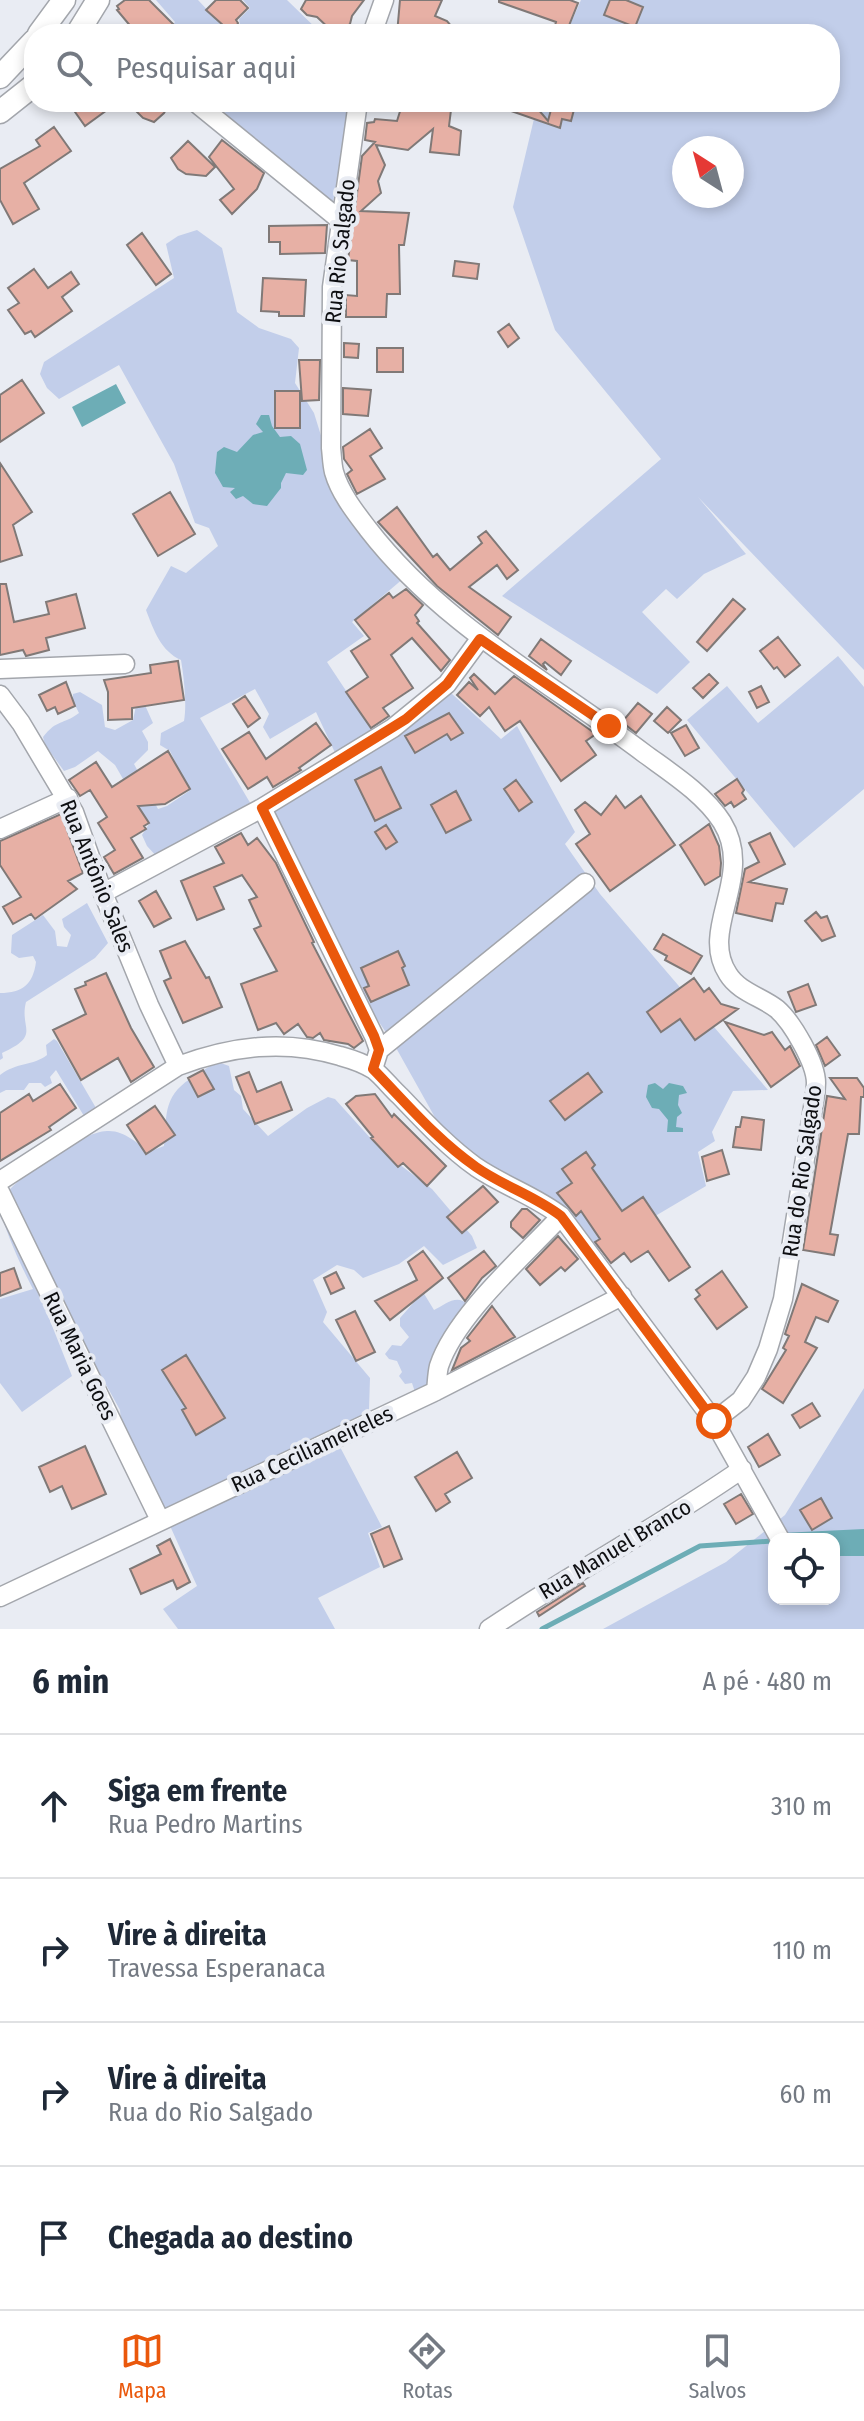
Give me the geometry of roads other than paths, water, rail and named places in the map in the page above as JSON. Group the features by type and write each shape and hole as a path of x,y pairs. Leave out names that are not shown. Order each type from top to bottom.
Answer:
{"main road":[{"path":"46,24 64,0"},
{"path":"83,24 98,0"},
{"path":"0,77 24,52"},
{"path":"0,112 24,93"}],"street":[{"path":"376,24 384,0"},
{"path":"207,112 340,220"},
{"name":"Rua Rio Salgado","path":"331,448 332,287 356,112"},
{"name":"Rua do Rio Salgado","path":"331,448 334,472 344,494 383,549 421,589 480,639 609,726 669,772 698,796 721,822 730,841 735,864 718,945 721,962 730,978 784,1017 799,1038 816,1082 783,1299 756,1377 741,1400 714,1421"},
{"path":"103,893 262,808 406,719 447,684 480,639"},
{"path":"0,669 125,664"},
{"name":"Rua Antônio Sales","path":"0,695 68,798 103,893 178,1066"},
{"path":"0,829 68,798"},
{"path":"262,808 379,1050"},
{"path":"373,1069 379,1050 585,883"},
{"path":"0,1181 178,1066 211,1054 250,1046 282,1044 326,1051 373,1069 438,1136 477,1168 541,1201 561,1216 714,1421 777,1533"},
{"name":"Rua Maria Goes","path":"0,1192 160,1520"},
{"path":"436,1391 439,1367 456,1333 479,1303 561,1216"},
{"name":"Rua Ceciliameireles","path":"0,1597 436,1391 622,1296"},
{"name":"Rua Manuel Branco","path":"489,1629 585,1566 677,1514 742,1469"}],"waterway":[{"path":"542,1629 700,1546 768,1541"}]}
